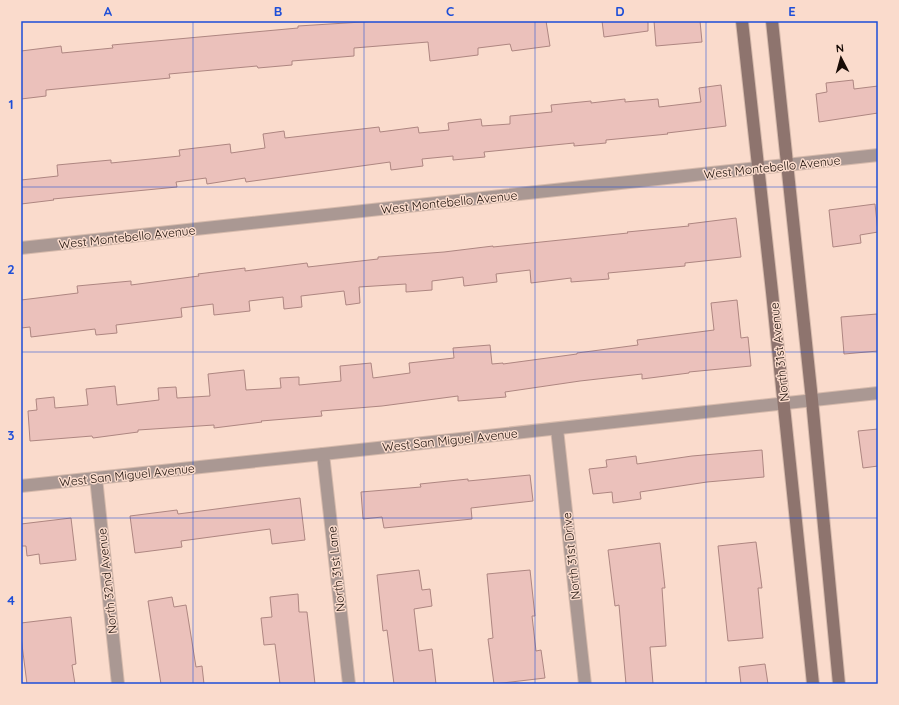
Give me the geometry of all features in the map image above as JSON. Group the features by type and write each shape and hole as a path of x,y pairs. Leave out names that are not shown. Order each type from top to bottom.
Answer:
{"street":[{"name":"North 31st Avenue","path":"742,21 813,684"},
{"path":"772,21 812,400 839,684"},
{"name":"West Montebello Avenue","path":"21,248 878,155"},
{"name":"West San Miguel Avenue","path":"21,486 878,393"},
{"name":"North 31st Drive","path":"557,429 585,684"},
{"name":"North 31st Lane","path":"323,454 349,684"},
{"name":"North 32nd Avenue","path":"96,478 118,684"}],"building":[{"path":"378,21 546,21 550,46 512,51 510,44 478,48 478,55 430,61 428,42 354,48 354,56 292,61 292,65 258,68 257,66 169,74 170,78 46,90 46,96 21,99 21,51 61,46 62,53 113,48 112,45 298,28 298,26"},
{"path":"602,21 648,21 648,31 604,37"},
{"path":"654,21 700,21 702,42 656,46"},
{"path":"853,80 854,89 878,86 878,113 819,122 816,94 827,92 826,83"},
{"path":"721,85 726,126 667,133 668,134 606,140 606,143 574,146 574,143 484,152 485,157 453,160 453,156 422,159 423,166 391,170 390,162 246,182 245,178 207,184 206,178 176,182 177,187 53,199 54,200 21,204 21,180 58,176 57,165 111,160 111,163 180,156 179,150 230,144 231,153 265,148 263,134 284,131 285,138 379,127 380,132 418,127 419,133 449,130 448,123 481,119 482,126 510,124 510,116 552,112 551,105 591,101 591,103 625,99 625,102 658,99 659,107 701,102 699,88"},
{"path":"875,204 878,232 860,235 861,243 833,247 829,210"},
{"path":"736,218 741,257 685,263 685,266 608,273 609,279 571,282 571,278 531,283 530,270 496,274 497,282 464,286 463,277 432,281 432,290 406,292 406,284 359,287 360,303 346,305 344,291 301,296 302,307 284,309 283,297 249,301 250,311 214,315 213,304 181,308 182,317 116,325 117,333 96,335 95,329 31,337 30,327 21,328 21,300 78,293 77,286 131,281 131,285 245,268 245,271 307,263 308,267 378,259 378,257 444,252 628,233 627,232 689,226 688,224"},
{"path":"737,300 741,338 748,337 751,366 689,372 642,379 642,374 580,381 505,392 506,397 458,401 458,396 382,406 321,411 322,416 261,421 262,422 214,428 214,425 138,430 138,432 93,438 92,436 30,441 28,411 37,410 36,399 54,397 55,408 88,405 86,389 115,386 117,405 159,400 158,388 176,387 177,398 210,396 208,374 244,370 246,390 281,388 280,378 299,377 299,385 341,381 340,366 371,363 373,378 410,373 409,363 454,358 453,348 490,345 492,364 503,364 577,354 638,345 637,340 714,330 711,303"},
{"path":"877,314 878,351 844,354 841,317"},
{"path":"878,429 878,466 863,468 858,431"},
{"path":"762,450 764,477 707,482 640,492 641,499 613,503 612,492 593,494 589,469 607,467 606,460 636,456 637,464 692,456"},
{"path":"530,475 533,501 471,508 472,519 384,528 382,517 363,519 361,492 421,487 420,484 468,479 468,481"},
{"path":"300,498 305,540 272,544 270,529 181,541 182,547 135,553 130,516 177,510 178,514"},
{"path":"71,518 76,560 40,564 39,554 27,556 26,546 21,546 21,524"},
{"path":"756,542 762,588 758,588 763,638 728,641 718,546"},
{"path":"660,543 665,588 662,588 666,646 650,647 653,684 626,684 619,605 615,606 608,550"},
{"path":"419,570 422,590 430,589 432,606 414,609 419,651 432,649 436,684 394,684 387,630 383,631 377,575"},
{"path":"530,570 535,616 532,616 536,651 541,650 545,678 494,684 488,639 493,638 487,574"},
{"path":"298,594 299,612 307,612 315,684 280,684 275,644 264,645 261,618 272,617 270,597"},
{"path":"172,597 174,607 186,605 196,667 202,666 204,684 161,684 148,601"},
{"path":"71,617 76,664 72,665 75,684 27,684 21,637 21,623"},
{"path":"765,664 768,684 741,684 739,667"}]}
